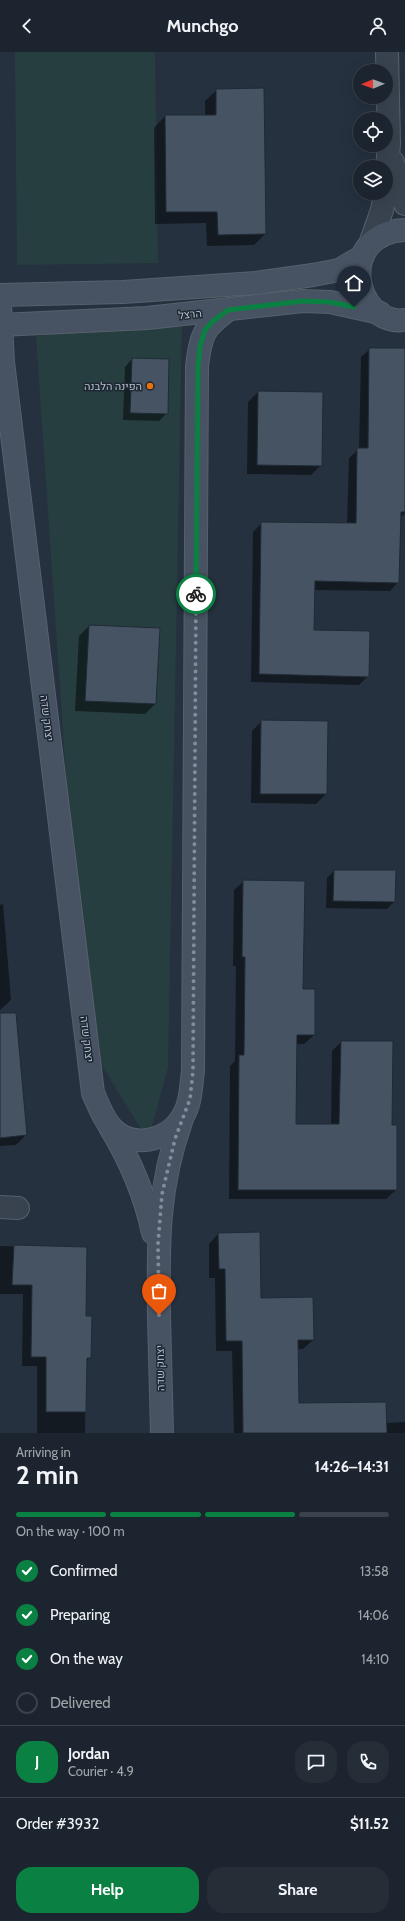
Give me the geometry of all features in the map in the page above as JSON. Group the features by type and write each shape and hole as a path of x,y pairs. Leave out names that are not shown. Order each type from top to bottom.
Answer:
{"street":[{"path":"387,52 388,112"},
{"path":"391,152 401,194 405,204"},
{"path":"380,313 374,309 365,298 360,284 359,270 382,210 383,200"},
{"path":"0,295 123,292 256,283 313,275 339,270 366,250 381,236 394,231 405,230"},
{"name":"הרצל","path":"0,318 147,318 303,301 330,302 380,313 387,317 405,320"},
{"name":"יצחק שדה","path":"162,1433 158,1256 162,1194 173,1146 190,1099 193,1071 198,366 200,346 205,330 212,322 228,310"},
{"name":"יצחק שדה","path":"0,318 3,362 93,1093 100,1111 128,1157 148,1210 158,1256"},
{"name":"יצחק שדה","path":"110,1127 123,1136 139,1140 158,1138 172,1130 183,1116"}],"green space":[{"path":"15,52 155,52 158,263 17,265"},
{"path":"182,322 168,1068 148,1140 98,1059 66,776 36,336"}],"building":[{"path":"264,88 266,234 218,235 217,212 166,212 165,115 216,115 216,89"},
{"path":"369,348 405,348 405,512 401,512 399,583 315,581 314,630 370,631 369,677 259,674 261,522 356,523 357,448 368,448"},
{"name":"הפינה הלבנה","path":"132,358 169,359 168,414 130,413"},
{"path":"258,391 323,392 322,466 257,465"},
{"path":"89,625 160,628 156,704 85,701"},
{"path":"261,720 328,721 327,794 260,794"},
{"path":"334,870 396,870 395,902 333,901"},
{"path":"243,880 305,881 303,989 315,989 315,1035 297,1035 296,1124 339,1124 341,1041 393,1041 392,1125 397,1125 397,1190 238,1190 239,1055 244,1055 245,957 242,957"},
{"path":"0,1013 16,1013 27,1135 0,1138"},
{"path":"260,1232 261,1298 313,1297 314,1340 298,1340 299,1403 386,1402 387,1433 243,1433 242,1341 226,1341 225,1269 219,1269 218,1233"},
{"path":"14,1245 87,1247 86,1316 92,1316 91,1358 87,1358 86,1412 46,1412 46,1357 31,1357 32,1285 12,1285"}],"way so far":[{"path":"159,1315 158,1244 162,1194 175,1139 190,1099 193,1071 196,594"}],"place":[{"name":"הפינה הלבנה","path":"150,386"}],"route":[{"path":"196,594 198,366 200,346 205,330 212,322 228,310 303,301 330,302 354,307"}]}
